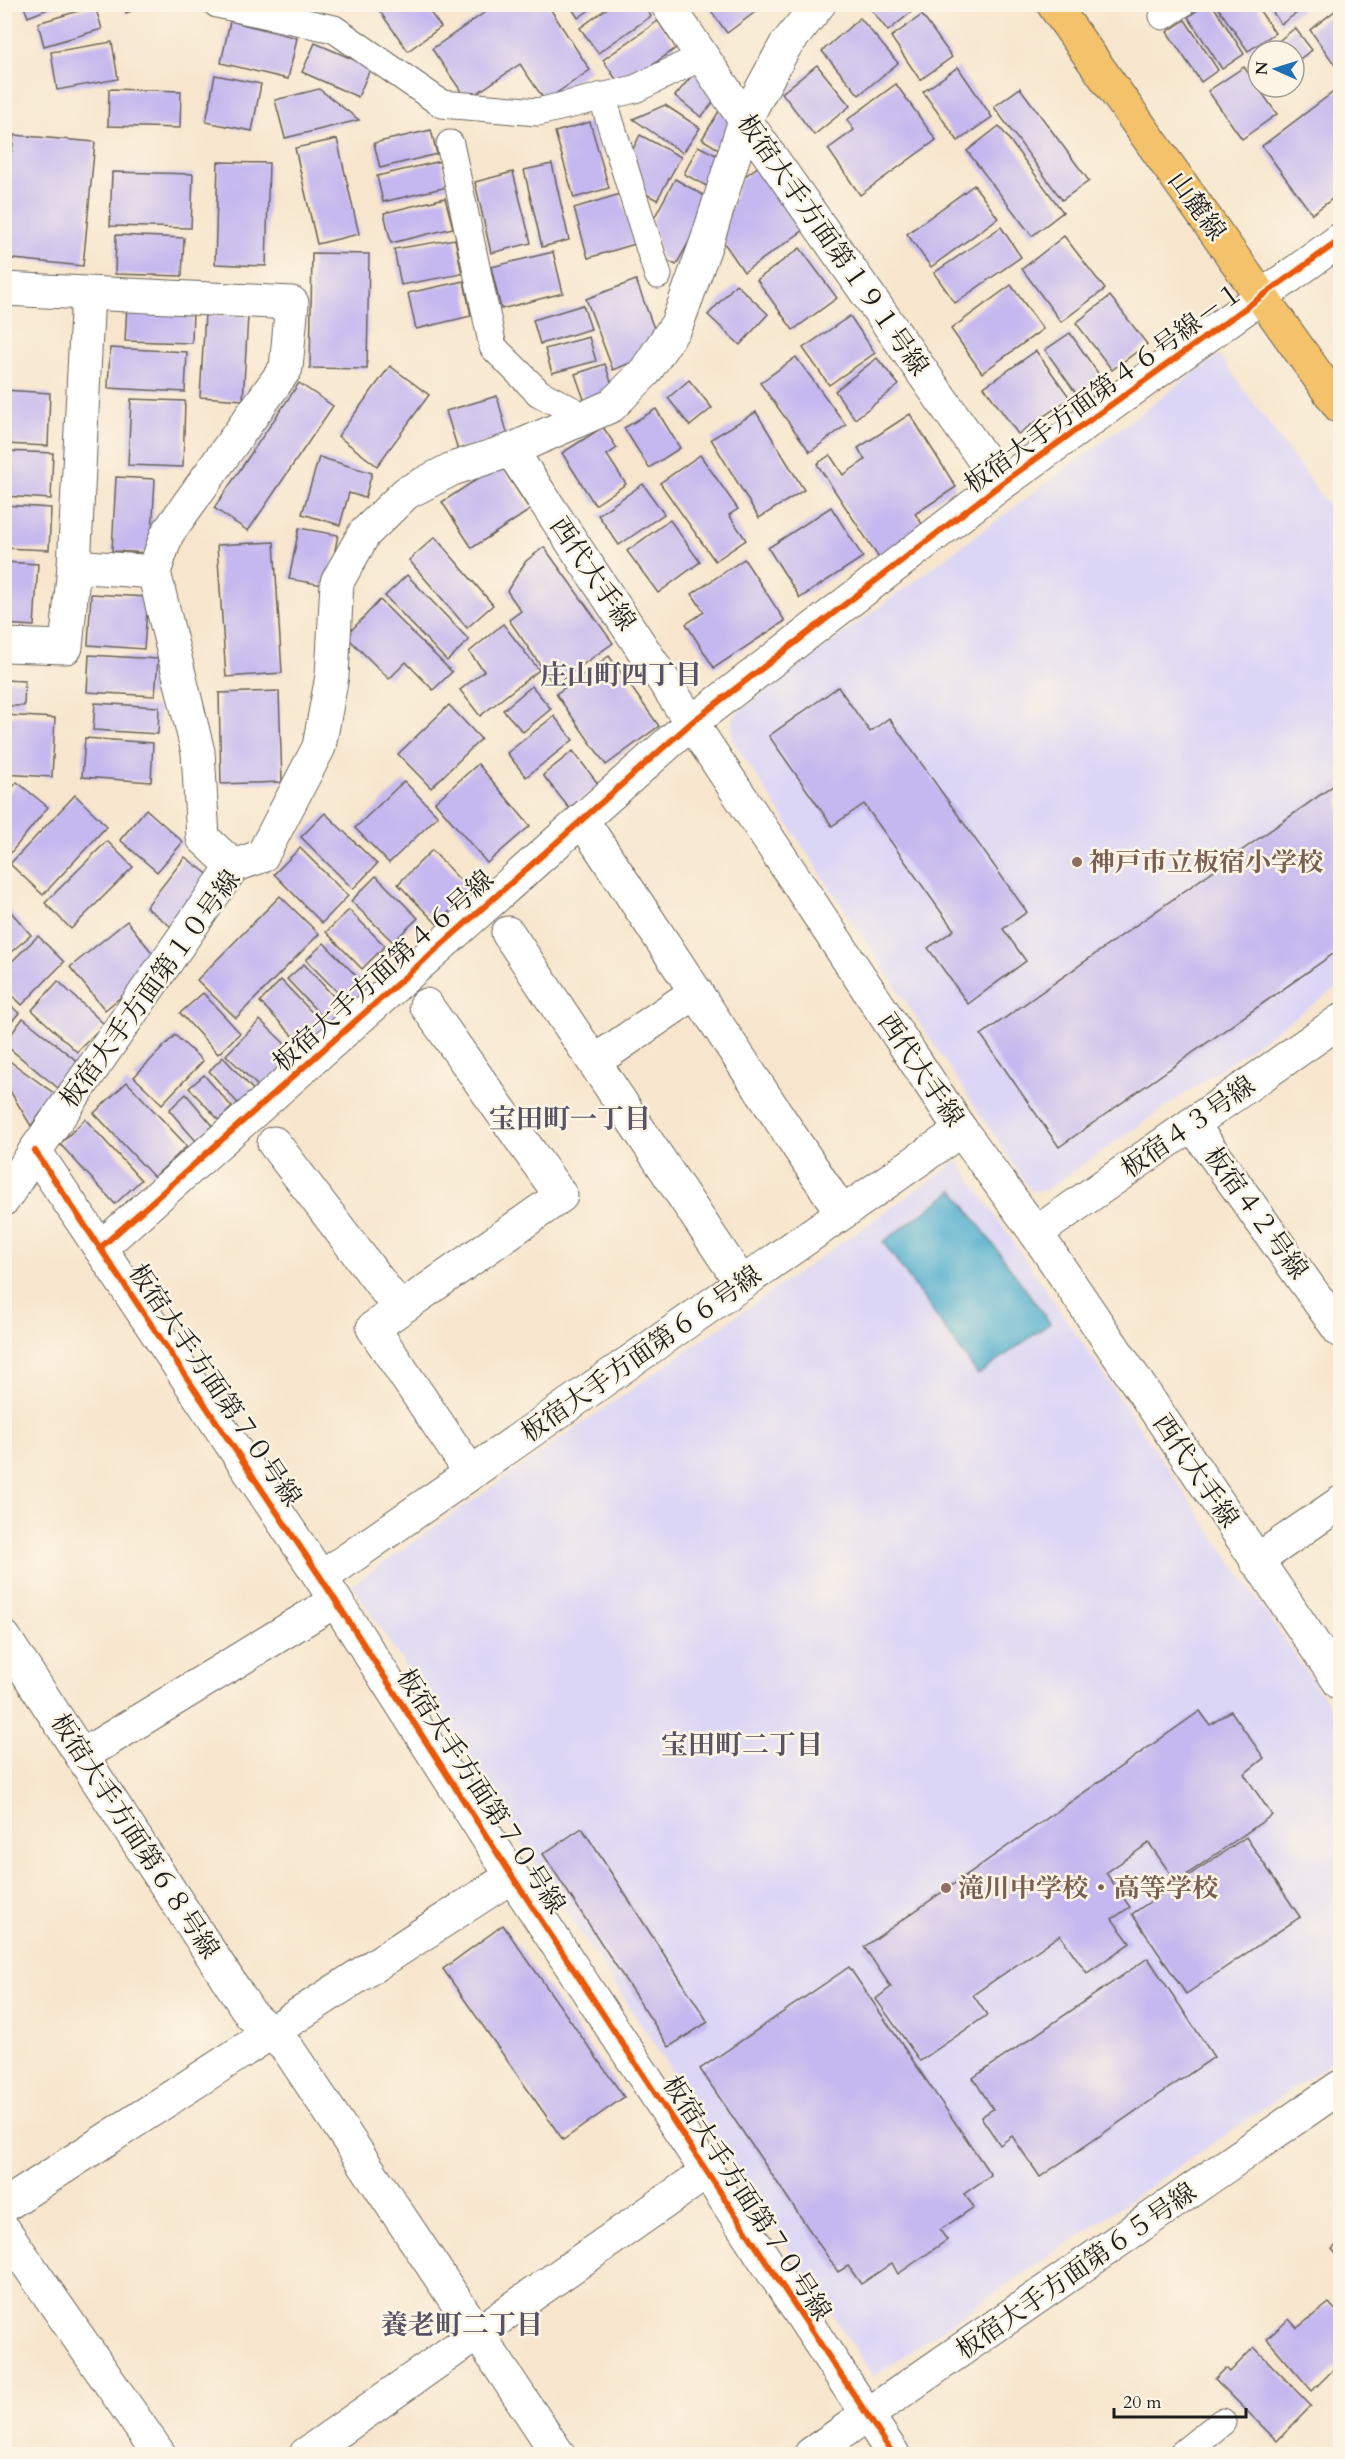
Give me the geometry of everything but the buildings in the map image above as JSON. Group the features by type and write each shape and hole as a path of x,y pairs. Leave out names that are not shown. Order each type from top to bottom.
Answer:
{"main road":[{"name":"山麓線","path":"1053,4 1341,407"}],"street":[{"name":"板宿大手方面第１９１号線","path":"667,4 745,120 1001,484"},
{"name":"板宿大手方面第１０号線","path":"8,1187 232,866 262,856 319,747 332,676 337,582 364,534 406,493 452,470 511,450 611,406 645,372 677,324 745,120 785,46 819,4"},
{"name":"板宿大手方面第４６号線－１","path":"692,723 1001,484 1341,240"},
{"path":"4,289 292,303 286,368 166,534 154,572 198,752 202,838 232,866"},
{"path":"4,645 66,648 74,566 88,294"},
{"name":"西代大手線","path":"511,450 961,1130 1036,1233 1256,1561 1341,1683"},
{"path":"74,566 154,572"},
{"name":"板宿大手方面第４６号線","path":"100,1248 692,723"},
{"path":"582,820 842,1214"},
{"path":"508,933 742,1284"},
{"path":"610,1051 696,992"},
{"path":"426,1005 561,1196 373,1328 471,1473"},
{"name":"板宿４３号線","path":"1036,1233 1341,1021"},
{"name":"板宿４２号線","path":"1192,1124 1341,1331"},
{"name":"板宿大手方面第６６号線","path":"83,1755 328,1590 471,1473 961,1130"},
{"path":"274,1143 400,1309"},
{"name":"板宿大手方面第７０号線","path":"35,1150 328,1590 512,1876 893,2454"},
{"path":"1256,1561 1341,1503"},
{"name":"板宿大手方面第６８号線","path":"4,1637 251,2015 288,2049 558,2454"},
{"path":"4,2206 512,1876"},
{"name":"板宿大手方面第６５号線","path":"812,2454 1341,2087"},
{"path":"306,2454 707,2172"},
{"path":"4,2230 159,2454"}],"lane":[{"path":"217,4 334,29 442,104 538,112 635,88 703,56"},
{"path":"602,96 658,275"},
{"path":"450,144 493,347 539,393 585,417"},
{"path":"1182,2454 1222,2422"}],"shaded area":[{"name":"神戸市立板宿小学校","path":"1219,355 1340,522 1340,986 1046,1190 1031,1191 732,739 733,716"},
{"name":"滝川中学校・高等学校","path":"958,1161 1340,1721 1340,2056 873,2377 352,1585"}],"water":[{"path":"954,1190 1050,1323 978,1375 883,1242"}],"cycle path":[{"path":"100,1248 691,723 1001,484 1340,240"},
{"path":"35,1151 321,1578 512,1876 893,2454"}],"place":[{"name":"神戸市立板宿小学校","path":"1077,862"},
{"name":"滝川中学校・高等学校","path":"946,1888"}],"district":[{"name":"庄山町四丁目","path":"621,675"},
{"name":"宝田町一丁目","path":"570,1119"},
{"name":"宝田町二丁目","path":"742,1745"},
{"name":"養老町二丁目","path":"462,2325"}]}
